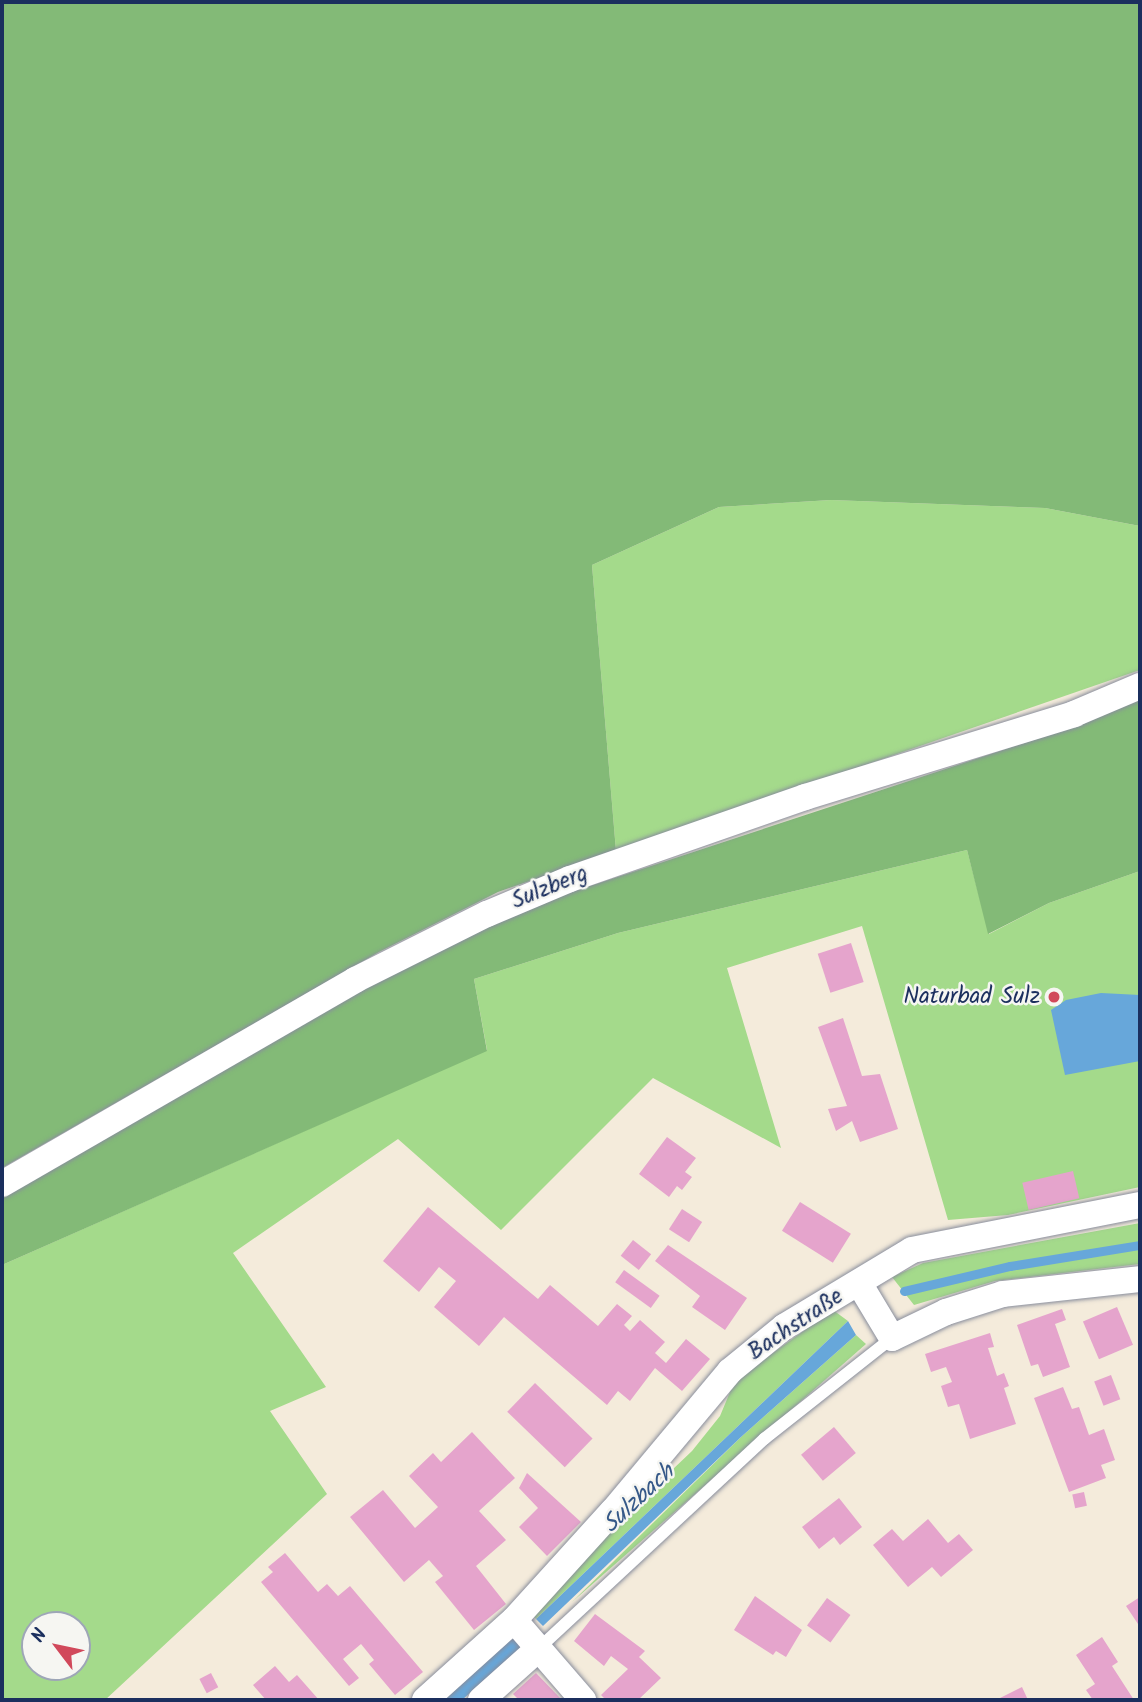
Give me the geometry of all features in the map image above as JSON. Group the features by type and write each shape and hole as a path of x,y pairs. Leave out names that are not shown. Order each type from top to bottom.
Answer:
{"street":[{"name":"Sulzberg","path":"2,1184 355,980 487,914 570,879 805,797 1074,714 1140,686"},
{"name":"Bachstraße","path":"425,1700 514,1620 730,1371 784,1327 912,1250 1140,1205"},
{"path":"892,1338 946,1312 1003,1294 1140,1279"},
{"name":"Bachstraße","path":"859,1283 892,1338"},
{"path":"514,1620 537,1650 583,1700"},
{"path":"481,1700 537,1650"}],"lane":[{"path":"537,1650 764,1439 892,1338"}],"green space":[{"path":"2,2 1140,2 1140,526 1045,508 831,500 719,507 592,565 616,851 498,892 379,952 2,1168"},
{"path":"831,500 1045,508 1140,526 1140,670 616,851 592,565 719,507"},
{"path":"1140,697 1140,871 1049,903 988,934 967,850 618,933 474,979 487,1051 2,1265 2,1195 392,972 508,913 1079,725"},
{"path":"967,850 989,934 1049,903 1140,871 1140,1187 1008,1215 948,1220 862,926 727,968 781,1148 653,1078 501,1230 398,1139 233,1253 326,1387 270,1411 327,1494 105,1700 2,1700 2,1265 487,1050 474,979 618,933"},
{"path":"1140,1223 1140,1264 995,1281 914,1305 892,1277 923,1263"},
{"path":"833,1310 848,1321 536,1619 532,1615 610,1529 692,1451 720,1416 735,1380"},
{"path":"856,1335 866,1344 572,1602 741,1437"}],"water":[{"path":"1101,993 1140,995 1140,1061 1065,1075 1051,1010 1066,1000"},
{"path":"848,1321 856,1335 741,1437 543,1626 536,1619"},
{"path":"513,1634 523,1646 462,1700 444,1700"}],"building":[{"path":"851,943 864,982 830,993 818,954"},
{"path":"843,1018 862,1076 880,1074 898,1129 860,1142 852,1121 836,1131 828,1109 847,1106 818,1027"},
{"path":"667,1137 696,1158 685,1172 692,1177 682,1190 677,1186 669,1197 639,1174"},
{"path":"1073,1171 1079,1198 1029,1210 1022,1183"},
{"path":"800,1202 851,1234 833,1263 782,1231"},
{"path":"428,1207 538,1299 550,1285 598,1326 617,1304 632,1316 624,1325 630,1331 640,1320 665,1342 655,1353 666,1363 686,1339 710,1359 682,1391 655,1368 630,1401 618,1391 607,1405 504,1317 479,1346 434,1307 456,1281 439,1267 419,1292 383,1261"},
{"path":"682,1209 702,1222 689,1242 669,1229"},
{"path":"633,1240 651,1254 639,1270 621,1256"},
{"path":"668,1245 747,1298 725,1330 692,1307 700,1296 655,1261"},
{"path":"624,1270 660,1296 651,1308 615,1282"},
{"path":"1117,1307 1133,1345 1099,1359 1083,1321"},
{"path":"1062,1309 1066,1320 1055,1324 1070,1367 1043,1377 1038,1364 1031,1366 1017,1325"},
{"path":"990,1333 994,1347 988,1348 997,1376 1004,1373 1009,1386 1004,1388 1016,1424 970,1439 959,1404 948,1407 941,1386 952,1382 946,1367 931,1372 925,1354"},
{"path":"1111,1375 1120,1399 1104,1406 1094,1381"},
{"path":"535,1383 593,1439 565,1467 507,1412"},
{"path":"1063,1387 1072,1409 1079,1407 1089,1435 1104,1429 1115,1460 1101,1465 1106,1478 1069,1492 1034,1398"},
{"path":"834,1427 856,1453 823,1481 801,1455"},
{"path":"472,1432 515,1478 479,1511 506,1540 476,1566 506,1604 474,1630 435,1582 443,1576 429,1560 404,1582 350,1517 383,1490 415,1528 438,1507 409,1476 433,1453 441,1462"},
{"path":"527,1473 581,1522 547,1556 519,1527 538,1508 519,1488"},
{"path":"1084,1492 1087,1506 1075,1508 1072,1494"},
{"path":"839,1498 862,1527 840,1545 834,1537 819,1549 802,1527"},
{"path":"928,1519 948,1543 959,1534 973,1550 941,1577 932,1567 908,1587 873,1545 892,1529 903,1541"},
{"path":"285,1553 318,1592 327,1584 338,1596 350,1586 423,1672 395,1695 369,1664 374,1660 361,1644 343,1659 359,1678 349,1686 261,1582 273,1572 268,1567"},
{"path":"755,1596 802,1630 786,1657 776,1651 773,1655 734,1630"},
{"path":"1140,1597 1140,1623 1138,1624 1126,1606"},
{"path":"827,1598 850,1615 830,1643 807,1626"},
{"path":"595,1614 645,1651 639,1657 661,1678 638,1700 606,1700 601,1695 628,1669 611,1656 604,1666 574,1641"},
{"path":"1102,1637 1118,1662 1112,1666 1134,1700 1093,1700 1086,1690 1095,1684 1076,1655"},
{"path":"275,1666 289,1682 297,1675 319,1700 266,1700 253,1685"},
{"path":"211,1673 218,1687 207,1693 199,1679"},
{"path":"536,1673 562,1700 519,1700 513,1694"},
{"path":"1022,1687 1028,1700 996,1700"}],"waterway":[{"name":"Sulzbach","path":"904,1291 1010,1266 1140,1245"}],"place":[{"name":"Naturbad Sulz","path":"1054,997"}]}
